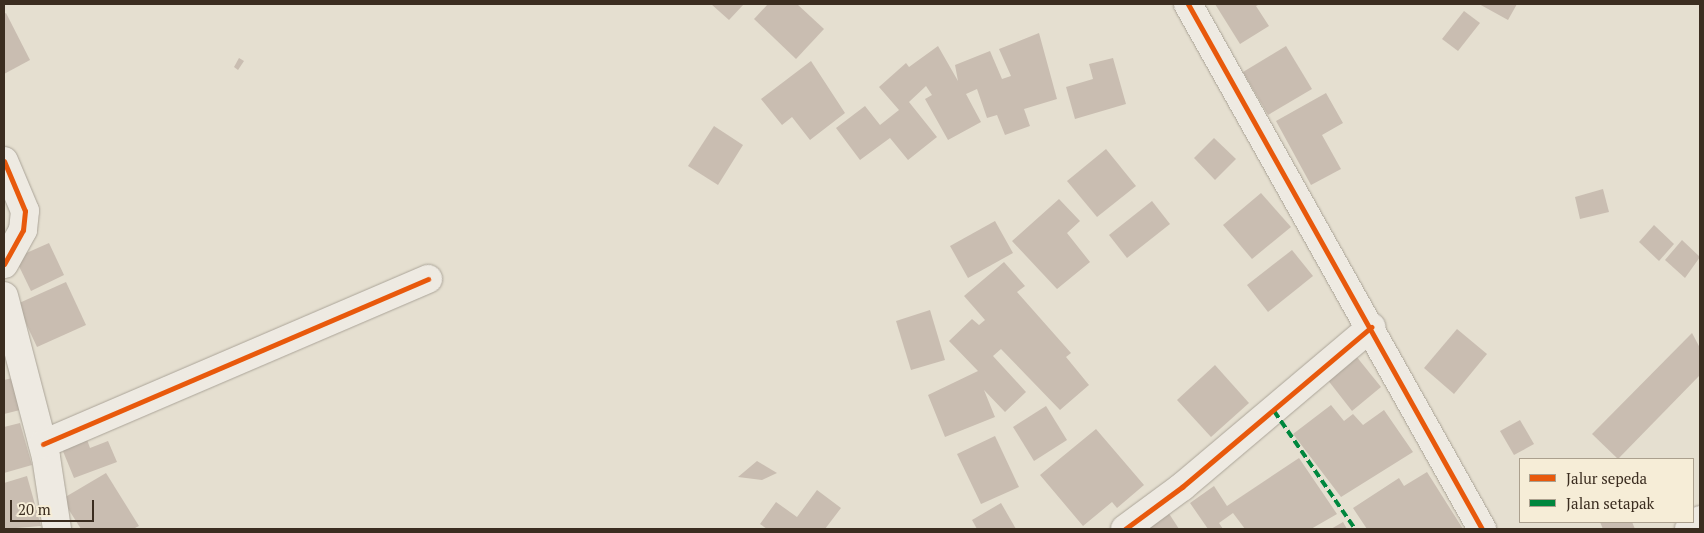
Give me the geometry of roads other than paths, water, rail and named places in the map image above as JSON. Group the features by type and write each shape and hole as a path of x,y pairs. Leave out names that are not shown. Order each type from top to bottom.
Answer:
{"street":[{"path":"1188,4 1371,327 1482,529"},
{"path":"4,161 25,211 23,230 4,264"},
{"path":"43,444 428,279"},
{"path":"4,296 43,444 57,529"},
{"path":"1125,529 1182,487 1371,327"},
{"path":"1690,529 1700,520"}]}
